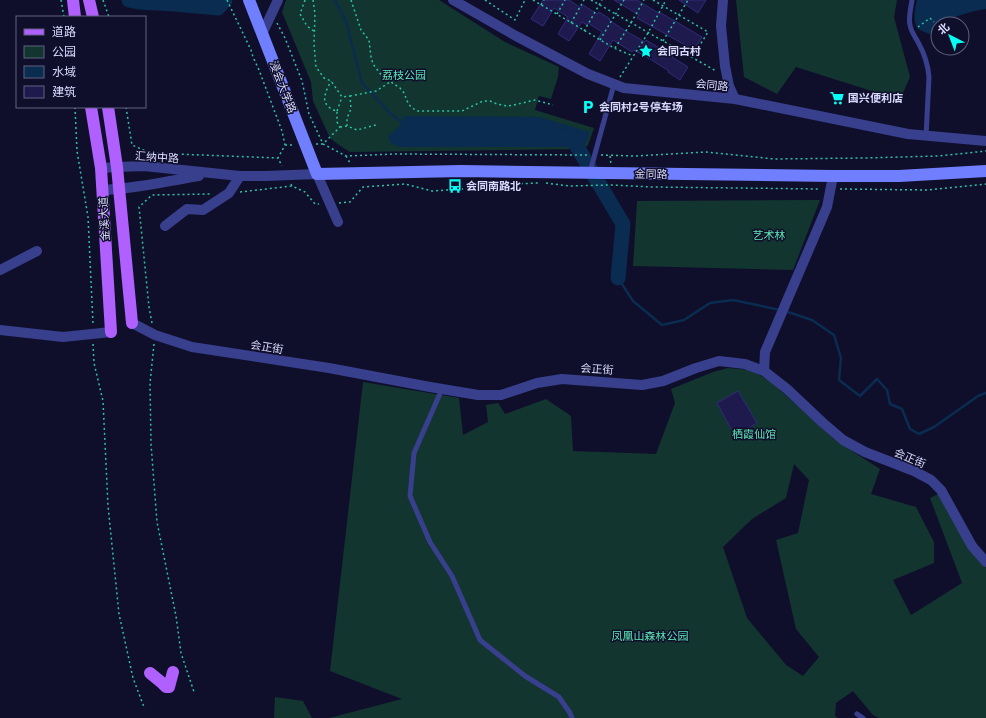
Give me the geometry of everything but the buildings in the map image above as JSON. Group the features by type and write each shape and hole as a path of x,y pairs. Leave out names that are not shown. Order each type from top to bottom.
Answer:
{"main road":[{"path":"89,0 93,16"},
{"path":"68,3 75,16"},
{"name":"金溪大道","path":"91,108 103,190 111,332"},
{"path":"96,108 99,113 103,114 108,108"},
{"name":"金溪大道","path":"108,108 117,167 132,323"},
{"path":"106,242 110,234 116,230 120,234 125,251"},
{"path":"150,674 166,687 169,687 173,672"}],"street":[{"name":"浸会大学路","path":"249,0 317,174"},
{"path":"262,34 278,0"},
{"name":"会同路","path":"453,0 516,36 614,86 735,99 908,134 986,141"},
{"path":"723,0 721,26 729,86 735,99"},
{"name":"汇纳中路","path":"101,168 144,166 240,176 317,174"},
{"name":"金同路","path":"317,174 461,171 899,176 986,171"},
{"name":"汇纳中路","path":"103,190 119,190 210,173"},
{"path":"317,174 338,222"},
{"path":"165,226 187,209 203,210 230,193 240,176"},
{"path":"764,371 766,352 827,207 834,176"},
{"path":"0,270 37,250"},
{"name":"会正街","path":"132,323 154,335 192,348 329,368 478,395 501,395 537,383 562,379 642,385 663,381 719,361 745,364 764,371 787,389 843,440 865,452 914,471 931,480 941,490 972,546 986,562"},
{"path":"0,330 63,337 111,332"}],"lane":[{"path":"912,0 909,20 910,25 922,50 928,68 929,77 926,136"},
{"path":"590,173 614,86"},
{"path":"442,389 414,453 410,496 430,542 452,576 480,640 525,676 559,698 572,718"},
{"path":"857,714 863,718"}],"path":[{"path":"61,0 68,3 64,16"},
{"path":"104,0 109,16"},
{"path":"227,0 259,70"},
{"path":"305,0 300,14 307,26 315,32"},
{"path":"313,0 315,14 314,44 316,67 324,78 332,80 342,97"},
{"path":"351,0 361,30 369,40 373,64 382,76 400,88 411,108 417,111 462,111 483,101 490,101 507,106 535,100 553,106"},
{"path":"485,0 515,20 525,0"},
{"path":"533,0 614,48 633,56"},
{"path":"541,5 544,0"},
{"path":"556,14 565,0"},
{"path":"571,23 584,0"},
{"path":"591,0 728,78"},
{"path":"584,31 602,0"},
{"path":"600,40 624,0"},
{"path":"614,48 644,0"},
{"path":"653,0 708,32 692,58"},
{"path":"614,86 648,33 666,0"},
{"path":"663,41 688,0"},
{"path":"272,13 285,38 302,81 309,114 324,144 346,156 394,154 576,156"},
{"path":"916,28 930,18"},
{"path":"332,80 324,97 326,104 332,110 337,111"},
{"path":"342,97 376,91 390,82"},
{"path":"347,126 347,118 351,109 350,96"},
{"path":"340,127 337,122 337,111 342,97"},
{"path":"75,108 77,151 88,217 94,362 103,401 108,506 119,614 133,678 144,708"},
{"path":"126,108 132,145 150,153 278,158"},
{"path":"324,144 340,127 347,126 357,130 376,125"},
{"path":"604,155 635,156 706,152 774,159 938,156 986,151"},
{"path":"591,186 928,190 986,184"},
{"path":"194,692 181,653 176,616 157,522 151,437 150,383 154,335 149,307 139,207 152,195 230,193 292,186"}],"green space":[{"name":"荔枝公园","path":"286,0 439,0 505,42 559,67 558,77 551,99 539,96 535,110 594,128 588,145 584,149 350,152 330,138 313,101 311,82 282,12"},
{"path":"736,0 897,0 894,17 910,77 900,100 796,67 777,94 744,77"},
{"name":"艺术林","path":"820,200 793,270 633,266 637,201"},
{"path":"728,368 751,370 771,382 835,440 880,469 871,494 916,507 934,542 934,563 893,580 911,615 962,583 930,498 938,494 969,548 986,568 986,718 879,718 873,715 853,691 836,703 835,716 838,718 329,718 402,699 330,671 363,382 459,398 463,435 488,422 486,405 498,403 505,414 546,399 571,416 573,451 656,454 675,403 671,389 713,372","holes":["794,464 809,480 798,533 776,540 796,629 819,657 803,676 786,665 747,618 723,547 752,519 786,498"]},
{"path":"275,697 303,701 312,718 274,718"}],"water":[{"path":"917,0 986,0 986,9 958,16 930,16 929,34 918,29 914,15"},
{"path":"404,116 539,117 590,132 584,147 399,147 391,143 388,138 390,134 398,127"}],"waterway":[{"path":"129,0 218,8 225,0"},
{"path":"335,0 346,21 362,83 389,112 404,124"},
{"path":"563,136 572,138 623,224 618,278"},
{"path":"618,278 633,301 662,325 684,320 710,303 733,300 780,310"},
{"path":"785,311 812,320 834,335 841,358 839,380 860,396 877,379 887,390 890,404 902,409 910,429 919,434 934,427 978,396 986,393"}],"place":[{"name":"会同古村","path":"646,51"},
{"name":"国兴便利店","path":"837,98"},
{"name":"会同村2号停车场","path":"588,107"},
{"name":"会同南路北","path":"455,186"}],"park label":[{"name":"栖霞仙馆","path":"754,434"},
{"name":"凤凰山森林公园","path":"650,636"}]}
